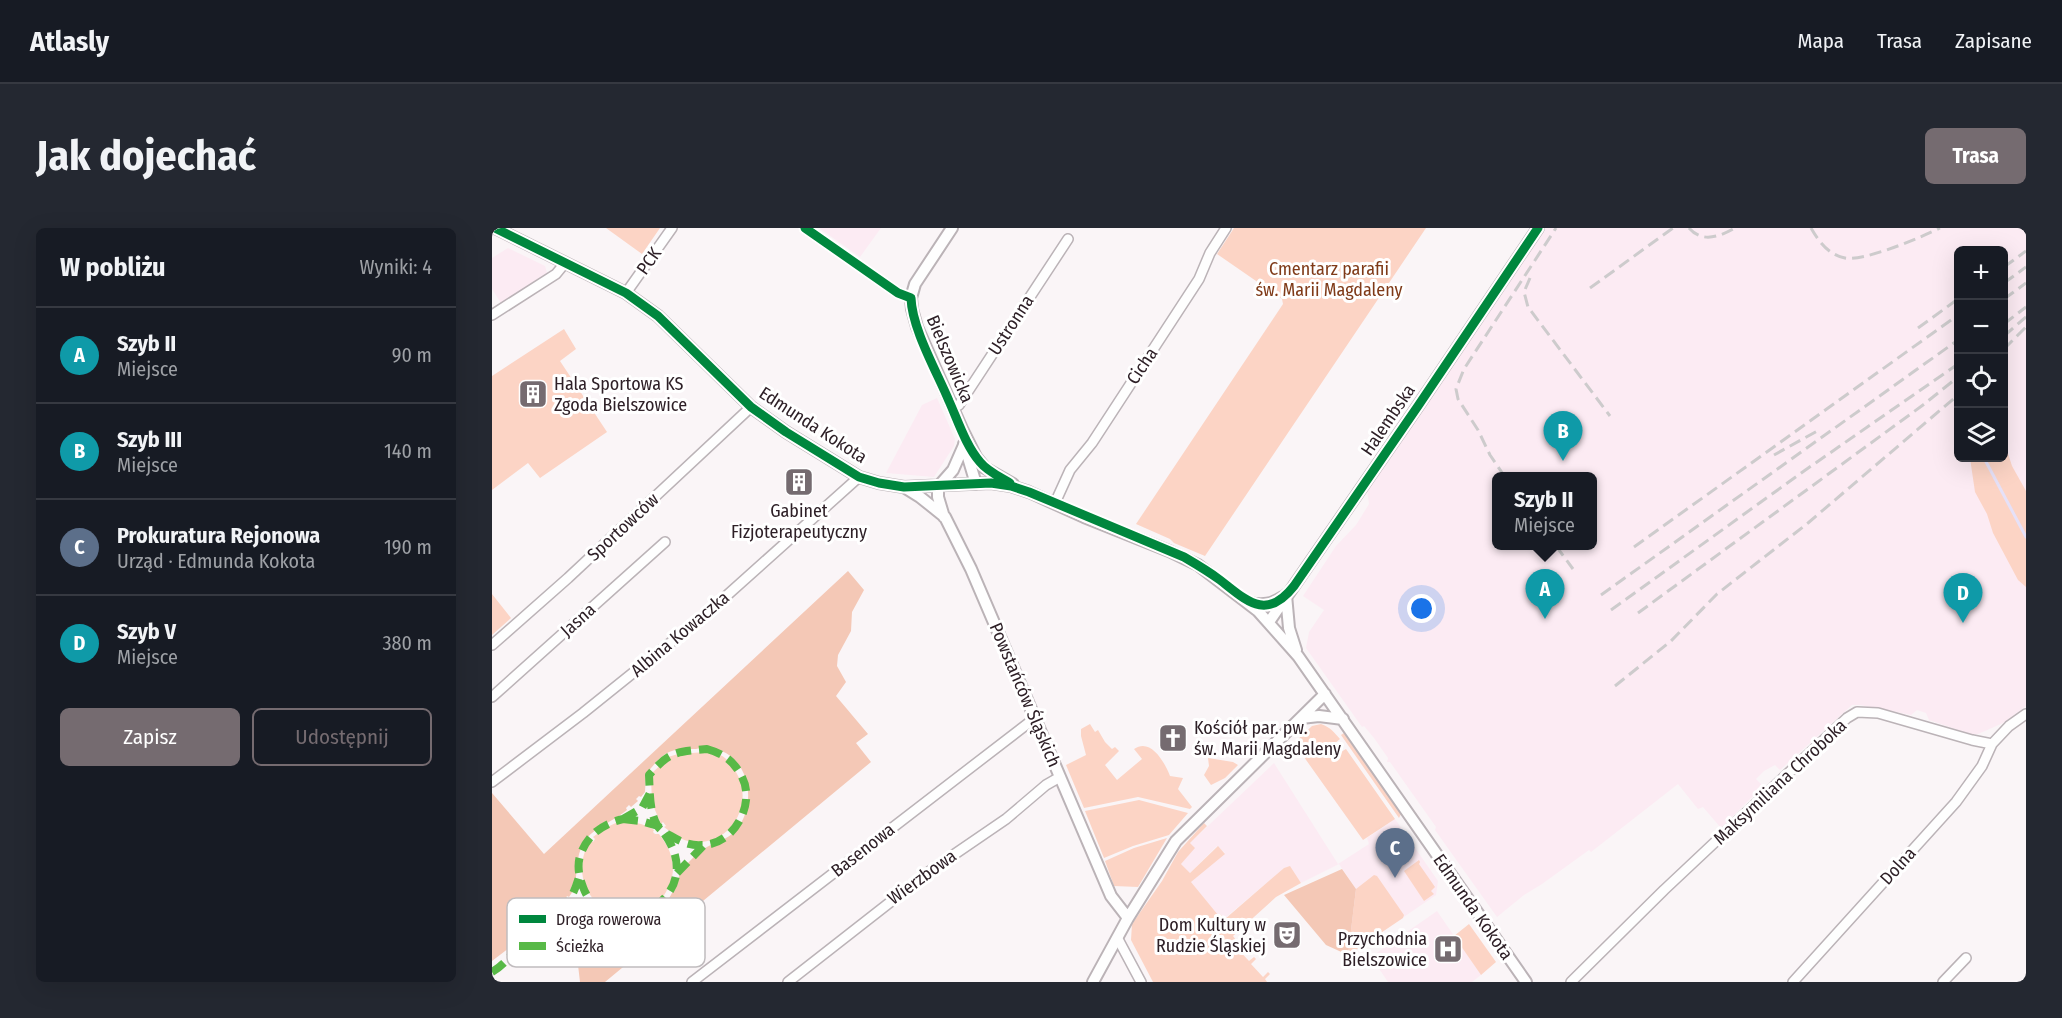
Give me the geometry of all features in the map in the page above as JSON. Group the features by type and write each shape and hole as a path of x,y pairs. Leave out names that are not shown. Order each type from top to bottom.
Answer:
{"street":[{"name":"Edmunda Kokota","path":"495,228 626,293 658,316 751,407 786,432 859,477 904,487 1001,484 1021,489 1184,557 1214,576 1269,622 1298,656 1526,982"},
{"name":"PCK","path":"626,293 672,228"},
{"path":"805,228 898,293 911,298"},
{"name":"Bielszowicka","path":"952,228 915,284 911,298 912,309 917,327 952,408 980,463 1021,489"},
{"name":"Cicha","path":"1055,503 1070,470 1092,443 1199,279 1212,249 1226,228"},
{"name":"Halembska","path":"1269,622 1538,228"},
{"name":"Ustronna","path":"952,408 958,405 1068,239"},
{"path":"492,315 556,274 565,263"},
{"name":"Sportowców","path":"492,645 568,578 751,407"},
{"name":"Bielszowicka","path":"963,431 964,445 976,484"},
{"name":"Bielszowicka","path":"938,487 953,470 964,445"},
{"path":"976,484 982,475 980,463"},
{"name":"Albina Kowaczka","path":"492,782 583,713 705,615 859,477"},
{"name":"Powstańców Śląskich","path":"904,487 945,517 971,569 1111,896 1128,918"},
{"path":"938,487 938,497 945,517"},
{"name":"Jasna","path":"492,697 665,542"},
{"path":"1248,603 1267,604 1286,595 1289,628 1298,656"},
{"path":"1093,982 1128,918 1182,834 1325,694"},
{"name":"Maksymiliana Chroboka","path":"1571,982 1839,723 1857,712 1878,713 1992,744"},
{"path":"1992,744 2009,726 2026,714"},
{"path":"1301,718 1325,716 1343,719"},
{"name":"Basenowa","path":"692,982 1035,718"},
{"name":"Dolna","path":"1794,982 1956,802 1982,766 1992,744"},
{"name":"Wierzbowa","path":"788,982 917,880 1006,819 1046,785 1060,777"},
{"path":"1118,939 1141,982"},
{"path":"1943,982 1966,958"}],"shaded area":[{"path":"819,228 881,228 860,257"},
{"path":"1545,228 2026,228 2026,706 2003,723 1978,734 1970,734 1929,720 1926,713 1917,710 1911,715 1852,705 1780,770 1775,765 1764,771 1756,779 1763,786 1721,828 1703,807 1698,809 1678,784 1591,852 1589,850 1524,895 1497,917 1390,762 1387,762 1388,758 1374,738 1364,726 1362,727 1306,648 1309,632 1324,610 1303,596 1336,546 1356,525 1369,504 1367,490"},
{"path":"508,248 545,266 547,273 501,303 492,289 492,258"},
{"path":"937,398 955,439 954,446 934,477 886,473 922,405"},
{"path":"848,571 864,590 852,612 851,631 838,655 837,666 846,682 836,696 868,734 856,743 871,762 705,899 669,898 688,863 703,849 732,834 739,826 748,803 748,791 740,767 723,751 703,748 679,749 669,752 646,774 645,792 636,799 638,801 597,829 585,841 578,859 574,887 572,886 570,890 573,891 569,897 507,898 507,950 492,961 492,793 544,854"},
{"path":"1274,763 1338,864 1369,844 1367,838 1395,819 1438,881 1436,895 1348,955 1356,889 1339,864 1301,883 1290,867 1284,868 1224,919 1218,916 1191,882 1225,853 1217,846 1190,873 1181,864 1194,848 1190,843"},
{"path":"1342,869 1356,889 1348,955 1326,945 1284,895"},
{"path":"1437,911 1481,975 1472,982 1388,982 1371,957"},
{"path":"578,967 623,967 605,982 580,982"}],"green space":[{"path":"606,228 660,228 642,254"},
{"name":"Cmentarz parafii św. Marii Magdaleny","path":"1234,228 1426,228 1205,556 1136,524 1283,304 1282,299 1217,254"},
{"path":"564,329 576,349 560,361 607,432 540,478 528,463 492,490 492,376"},
{"path":"2008,454 2012,466 2026,491 2026,587 2018,580 1993,533 1987,514 1975,492 1971,462 2008,462"},
{"path":"492,594 511,618 492,635"},
{"path":"1090,724 1095,732 1098,730 1112,749 1115,747 1119,751 1105,765 1117,780 1142,759 1134,749 1146,746 1156,753 1170,776 1183,778 1178,789 1192,807 1190,809 1138,797 1084,808 1066,765 1086,755 1081,729"},
{"path":"1321,724 1329,728 1340,739 1334,744 1339,753 1346,749 1395,819 1363,840 1294,743 1312,726"},
{"path":"1344,733 1401,814 1399,818 1341,735"},
{"path":"706,752 723,756 730,762 741,784 743,797 736,820 728,830 707,841 693,842 681,839 664,827 666,826 663,822 661,824 652,803 651,778 653,772 665,761 670,760 668,757"},
{"path":"1208,758 1238,765 1225,778 1211,785 1204,775 1209,766"},
{"path":"1139,800 1188,813 1169,835 1104,858 1085,811"},
{"path":"618,822 637,823 659,834 669,851 673,867 670,884 662,898 594,898 587,889 582,874 583,858 590,840 593,842 595,839 593,837"},
{"path":"1204,823 1207,826 1190,843 1195,848 1181,864 1190,873 1218,846 1225,854 1191,882 1218,915 1220,914 1225,919 1284,868 1290,866 1301,883 1276,897 1233,936 1239,944 1236,947 1249,961 1254,957 1256,959 1251,964 1263,977 1268,972 1270,974 1265,979 1267,982 1153,982 1131,940 1132,924 1162,881 1178,852"},
{"path":"1167,838 1138,887 1114,886 1105,861 1134,848"},
{"path":"1419,860 1419,864 1435,887 1431,891 1434,894 1424,901 1404,871"},
{"path":"1374,875 1404,915 1403,918 1348,955 1356,889"},
{"path":"1469,924 1496,962 1481,975 1454,936"}],"waterway":[{"path":"1986,462 2026,537"}],"railway":[{"path":"1502,472 1458,399 1456,389 1464,369 1556,228"},
{"path":"1590,288 1673,228"},
{"path":"1689,228 1699,236 1705,237 1723,234 1735,228"},
{"path":"1811,228 1829,251 1845,258 1865,256 1892,248 1940,228"},
{"path":"2008,264 2026,251"},
{"path":"2008,280 2026,267"},
{"path":"1530,278 1524,292 1528,307 1610,416"},
{"path":"2008,296 2026,283"},
{"path":"1918,328 1957,300"},
{"path":"2008,321 2026,307"},
{"path":"2008,333 2026,317"},
{"path":"1634,547 1954,318"},
{"path":"2008,345 2026,327"},
{"path":"1601,595 1954,343"},
{"path":"1611,610 1954,367"},
{"path":"1638,613 1954,380"},
{"path":"1615,686 1671,641 1717,594 1808,523 1954,398"},
{"path":"1774,455 1819,430"},
{"path":"1559,550 1573,569"}],"marked path":[{"path":"707,749 719,753 736,767 746,788 746,799 744,810 732,831 713,843 694,845 679,840 658,827 651,807 649,775 674,754 707,749"},
{"path":"623,819 642,808 650,793"},
{"path":"623,819 658,826 674,851 676,874 668,893 663,898"},
{"path":"591,898 580,879 580,856 591,836 602,827 623,819"},
{"path":"677,873 703,846"},
{"path":"570,898 579,877"},
{"path":"492,972 507,960"}],"cycle path":[{"path":"495,228 626,293 658,316 751,407 786,432 859,477 904,487 991,483 1011,486 1184,557 1247,600 1265,605 1284,597 1294,586 1538,228"},
{"path":"805,228 898,293 911,298 920,337 966,441 983,465 1010,483"}],"place":[{"name":"Hala Sportowa KS Zgoda Bielszowice","path":"533,394"},
{"name":"Szyb III","path":"1563,461"},
{"name":"Gabinet Fizjoterapeutyczny","path":"799,482"},
{"name":"Szyb II","path":"1545,619"},
{"name":"Szyb V","path":"1963,623"},
{"name":"Kościół par. pw. św. Marii Magdaleny","path":"1173,738"},
{"name":"Prokuratura Rejonowa","path":"1395,878"},
{"name":"Dom Kultury w Rudzie Śląskiej","path":"1287,935"},
{"name":"Przychodnia Bielszowice","path":"1448,949"}]}
